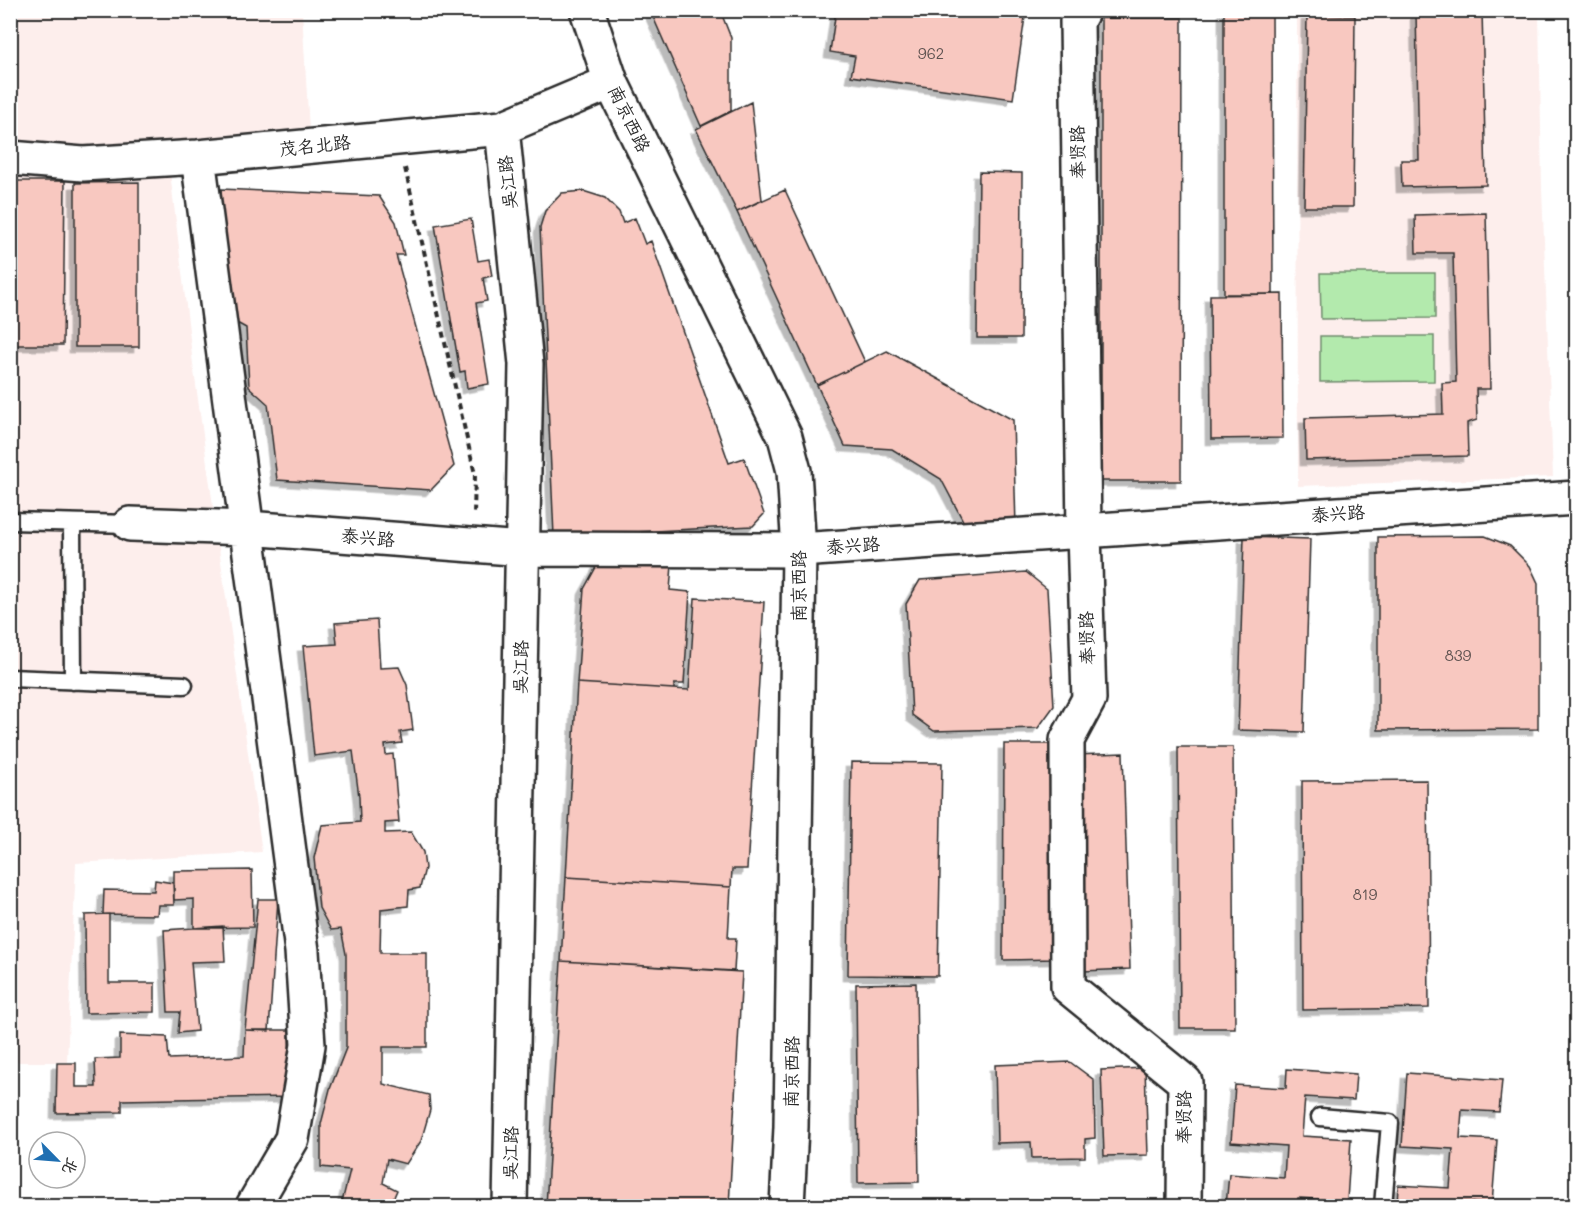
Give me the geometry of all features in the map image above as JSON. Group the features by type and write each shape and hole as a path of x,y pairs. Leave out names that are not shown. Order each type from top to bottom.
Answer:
{"street":[{"name":"南京西路","path":"587,10 610,82 785,437 794,471 799,550 791,1127 787,1206"},
{"name":"奉贤路","path":"1083,10 1077,21 1083,532 1089,699 1067,740 1068,987 1185,1082 1184,1206"},
{"name":"茂名北路","path":"10,158 84,164 198,158 502,128 610,82"},
{"name":"吴江路","path":"502,128 526,363 510,1206"},
{"path":"198,158 302,951 308,1045 292,1139 253,1206"},
{"name":"泰兴路","path":"130,524 247,528 472,547 799,550 1576,498"}],"lane":[{"path":"10,521 130,524"},
{"path":"72,523 73,681"},
{"path":"10,678 184,685"},
{"path":"1320,1117 1389,1123 1383,1206"}],"path":[{"path":"398,138 475,474 472,547"}],"shaded area":[{"path":"10,11 302,11 309,130 85,150 11,144"},
{"path":"1297,11 1539,11 1542,188 1553,477 1298,486"},
{"path":"10,169 170,172 193,364 262,852 76,863 67,1062 11,1062"}],"green space":[{"path":"1320,273 1435,273 1435,318 1321,319"},
{"path":"1320,336 1434,336 1434,381 1320,382"}],"building":[{"path":"650,10 720,10 731,38 731,111 701,126"},
{"path":"836,10 1026,10 1013,99 851,76 855,56 830,52"},
{"path":"1224,10 1272,10 1273,294 1224,294"},
{"path":"1482,10 1486,185 1402,187 1401,160 1419,160 1416,12"},
{"path":"1307,15 1355,16 1353,207 1304,207"},
{"path":"1101,18 1182,18 1181,481 1101,481"},
{"path":"751,102 762,200 737,212 696,129"},
{"path":"979,172 1022,173 1021,338 977,338"},
{"path":"10,181 65,181 63,345 10,345"},
{"path":"139,182 139,347 75,347 75,183"},
{"path":"221,189 379,196 396,222 404,255 396,255 454,466 431,490 277,480 268,404 249,387 246,328 228,318"},
{"path":"785,190 865,362 817,385 737,212"},
{"path":"583,191 605,198 619,212 623,223 635,218 645,244 651,241 729,463 744,458 764,514 753,526 554,536 540,227 545,211 562,193"},
{"path":"1486,213 1490,389 1476,389 1477,420 1467,423 1468,456 1306,460 1305,418 1443,414 1442,383 1456,382 1453,253 1416,253 1415,215"},
{"path":"471,219 478,261 489,259 492,276 483,278 487,301 476,303 489,384 467,388 465,371 460,372 435,225"},
{"path":"1282,294 1283,438 1211,439 1210,295"},
{"path":"887,351 1013,420 1016,527 968,530 941,479 892,449 845,446 817,385"},
{"path":"1485,536 1510,546 1530,566 1538,583 1538,729 1378,730 1378,537"},
{"path":"1244,537 1310,539 1304,732 1238,730"},
{"path":"600,560 672,565 670,590 690,592 684,684 674,684 674,689 577,683 584,589"},
{"path":"1026,572 1047,589 1054,706 1038,728 934,731 912,715 906,604 920,580"},
{"path":"695,598 764,602 747,869 732,869 731,887 566,877 577,683 689,690"},
{"path":"377,620 380,668 399,667 407,685 413,730 400,732 402,743 385,745 386,755 393,754 399,822 385,823 385,833 411,832 423,852 425,868 420,888 409,890 408,906 381,909 380,953 427,953 427,1047 383,1047 383,1084 429,1095 430,1110 421,1141 406,1164 387,1159 383,1183 397,1190 390,1206 341,1206 350,1170 321,1167 321,1124 330,1089 346,1048 346,954 341,929 331,930 319,908 314,858 322,825 360,822 359,797 353,751 314,756 303,646 337,644 335,623"},
{"path":"1004,744 1055,744 1054,959 1003,960"},
{"path":"1178,747 1233,747 1235,1028 1180,1028"},
{"path":"1123,753 1130,969 1083,971 1076,755"},
{"path":"851,762 942,763 938,976 848,975"},
{"path":"1427,780 1429,1008 1303,1010 1302,781"},
{"path":"252,870 253,927 194,928 194,899 174,900 174,871"},
{"path":"566,877 731,887 728,938 736,938 734,971 561,961"},
{"path":"155,880 173,883 174,905 158,905 157,915 103,914 104,890 154,891"},
{"path":"258,899 278,899 269,1031 245,1030"},
{"path":"109,914 109,983 155,983 155,1012 86,1013 85,915"},
{"path":"223,926 225,961 191,962 197,1031 178,1033 180,1012 168,1012 164,930"},
{"path":"561,961 742,972 729,1206 546,1206"},
{"path":"916,983 919,1182 858,1183 856,984"},
{"path":"245,1030 289,1030 290,1097 122,1100 122,1112 56,1113 57,1063 76,1063 76,1087 96,1087 95,1059 120,1058 120,1035 167,1037 169,1059 244,1056"},
{"path":"1070,1062 1094,1080 1095,1138 1085,1139 1085,1157 1032,1158 1031,1142 997,1143 995,1065"},
{"path":"1145,1068 1148,1155 1104,1156 1101,1070"},
{"path":"1287,1069 1356,1074 1354,1100 1305,1097 1302,1136 1351,1139 1347,1201 1298,1198 1297,1206 1226,1206 1229,1174 1284,1178 1286,1146 1231,1142 1235,1085 1286,1088"},
{"path":"1407,1073 1502,1080 1499,1112 1462,1110 1460,1138 1497,1140 1492,1204 1453,1201 1452,1206 1397,1206 1398,1185 1450,1188 1453,1149 1402,1146"}]}
